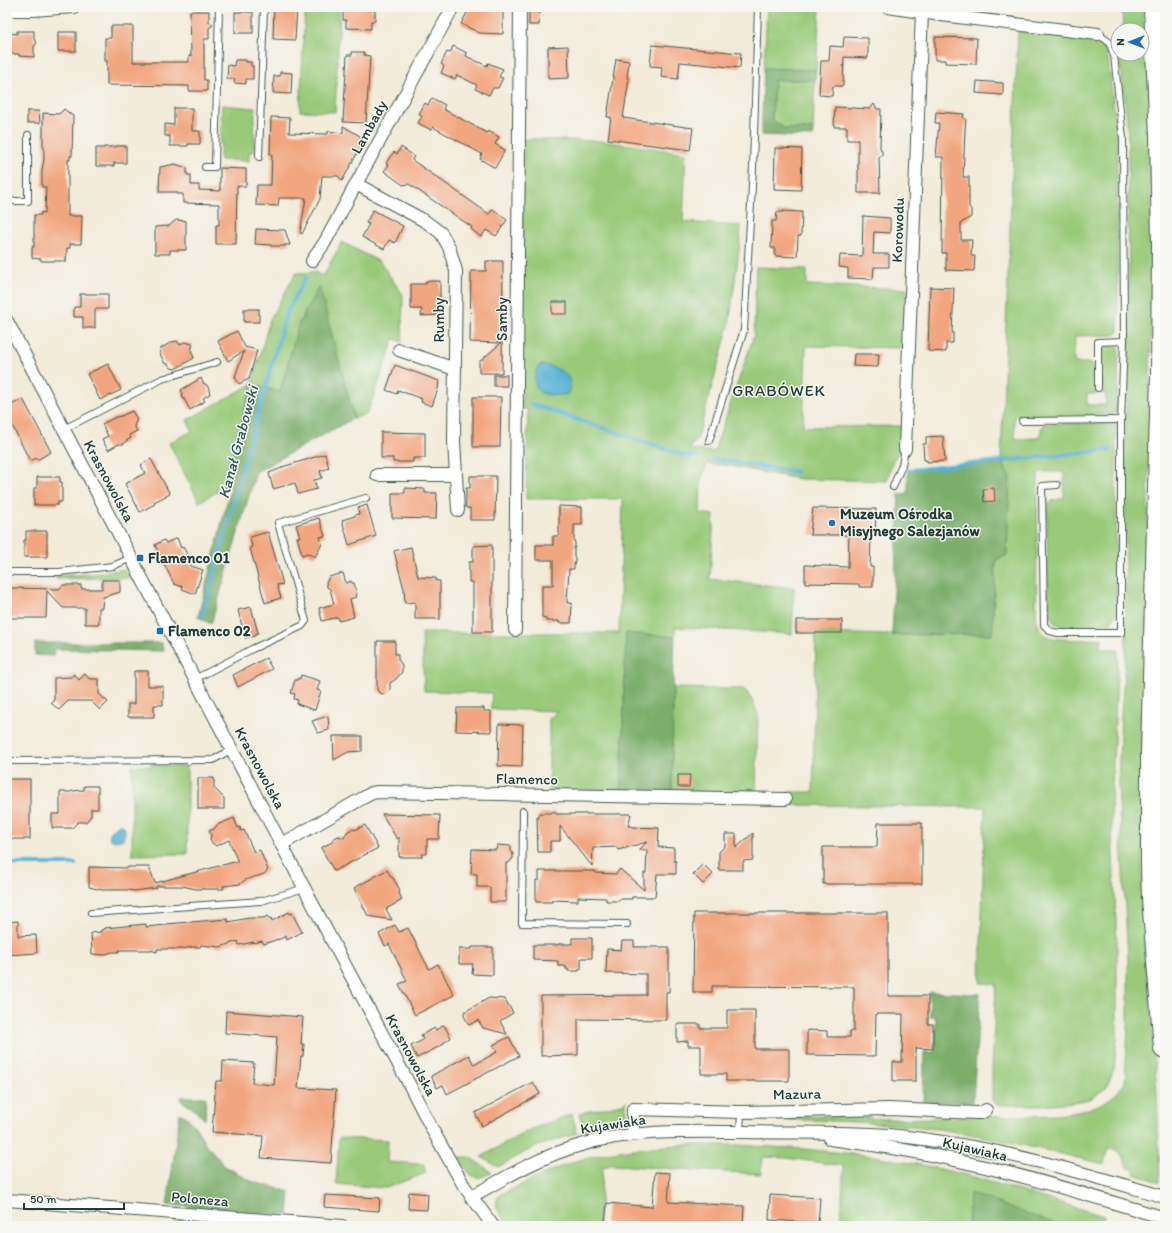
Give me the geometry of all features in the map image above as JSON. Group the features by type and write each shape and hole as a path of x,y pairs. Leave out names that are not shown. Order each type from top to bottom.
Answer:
{"highway":[{"path":"1155,7 1161,136 1162,382 1152,745 1152,859 1153,898 1165,1048"}],"street":[{"path":"7,10 74,7"},
{"name":"Lambady","path":"312,261 325,242 453,7"},
{"name":"Samby","path":"515,630 520,7"},
{"path":"888,7 922,12 942,11 1098,34"},
{"name":"Korowodu","path":"905,449 922,12"},
{"name":"Rumby","path":"356,184 425,221 441,233 449,248 456,271 454,412 455,475 458,510"},
{"name":"Krasnowolska","path":"7,321 10,334 64,429 433,1132 451,1165 490,1225"},
{"path":"399,350 455,369"},
{"path":"377,475 455,475"},
{"name":"Flamenco","path":"282,844 366,796 378,792 780,801"},
{"name":"Mazura","path":"633,1134 633,1109 740,1112 890,1109 977,1113 981,1113 986,1110"},
{"name":"Kujawiaka","path":"471,1197 524,1167 582,1144 633,1134 724,1132 839,1132 873,1134 944,1142 1027,1158 1165,1197"},
{"name":"Kujawiaka","path":"773,1133 868,1144 948,1158 1005,1172 1165,1218"},
{"name":"Poloneza","path":"7,1200 342,1226"}],"lane":[{"path":"205,167 215,167 219,7"},
{"path":"259,157 264,7"},
{"path":"709,441 744,330 753,167 758,7"},
{"path":"1057,485 1042,486 1044,625 1050,631 1058,633 1122,633 1121,420 1124,341 1123,138 1114,55 1109,42 1098,34"},
{"path":"7,201 28,201 28,136"},
{"path":"1098,388 1098,342 1124,341"},
{"path":"64,429 162,380 217,362"},
{"path":"1022,421 1121,420"},
{"path":"893,487 902,465 905,449"},
{"path":"195,679 252,649 302,626 306,621 278,523 366,498"},
{"path":"7,572 54,572 113,566 131,558"},
{"path":"7,761 213,760 232,749"},
{"path":"523,811 522,922 627,924"},
{"path":"91,912 261,901 305,888"},
{"path":"740,1112 740,1132"}],"green space":[{"path":"305,7 340,7 335,112 300,111"},
{"path":"767,7 820,7 816,70 764,68"},
{"path":"1122,7 1142,7 1143,22 1123,22"},
{"path":"1018,31 1097,42 1103,47 1108,58 1117,137 1118,333 1114,335 1075,336 1074,363 1091,364 1096,371 1096,394 1087,394 1087,405 1106,405 1106,394 1103,394 1102,353 1104,346 1115,345 1119,347 1116,413 1113,415 1014,416 1015,439 1039,438 1042,427 1045,424 1111,423 1116,425 1116,614 1111,622 1101,624 1101,628 1067,628 1055,623 1050,613 1048,602 1047,507 1052,501 1064,498 1064,472 1038,472 1036,617 1040,628 1046,636 1050,638 1073,640 1102,638 1101,649 1118,649 1111,810 1117,943 1117,1038 1114,1069 1106,1088 1090,1099 1041,1105 997,1105 992,1101 996,984 980,983 985,807 788,805 788,792 813,792 816,633 892,635 992,633 996,560 1010,477 1001,460"},
{"path":"1120,62 1147,62 1149,83 1152,255 1142,888 1157,1093 1160,1182 1134,1174 1134,1168 1127,1168 1125,1160 1121,1155 1108,1148 1104,1164 990,1138 922,1127 858,1122 751,1119 753,1116 758,1114 890,1119 1058,1115 1077,1112 1107,1101 1117,1093 1125,1083 1128,1024 1128,960 1118,784 1126,650 1125,444 1129,329 1128,137"},
{"path":"764,68 816,70 815,80 774,80 772,120 785,129 813,129 813,137 761,135"},
{"path":"774,80 815,80 813,129 785,129 772,120"},
{"path":"222,105 255,108 254,152 249,152 249,161 220,160"},
{"path":"523,140 602,141 686,153 683,222 741,226 729,325 698,437 689,449 714,452 754,335 756,267 807,269 807,285 907,289 905,348 806,346 803,427 902,426 899,452 893,460 887,481 799,479 725,465 707,464 701,479 700,513 714,515 710,579 794,588 792,634 675,627 675,637 626,633 621,791 549,790 549,719 557,711 491,709 492,693 424,691 422,633 619,633 623,499 526,499 528,410 522,408"},
{"path":"342,242 380,262 403,295 402,342 394,339 367,414 354,418 319,287 299,323 280,392 252,385 222,489 199,502 169,443 192,431 187,420 252,384 270,319 296,273 314,272 323,276"},
{"path":"319,286 354,418 256,472 211,624 198,617 231,486 222,489 252,384 280,392 299,323"},
{"path":"1001,460 1010,477 1007,555 996,560 992,634 892,635 899,494 908,493 908,469"},
{"path":"125,569 130,578 56,579 56,576 94,574"},
{"path":"626,633 675,637 672,793 621,791"},
{"path":"35,643 161,643 164,651 54,649 53,656 35,655"},
{"path":"673,688 743,689 749,694 758,714 756,793 672,793"},
{"path":"132,766 187,766 187,854 132,855"},
{"path":"930,992 980,994 973,1102 923,1102 924,1052 935,1052 936,1017 930,1017"},
{"path":"181,1097 206,1097 205,1120 191,1107 181,1101"},
{"path":"626,1101 626,1118 623,1122 583,1130 580,1113 622,1104"},
{"path":"180,1113 189,1119 205,1143 225,1166 251,1181 290,1192 288,1215 167,1205"},
{"path":"572,1114 577,1133 535,1147 498,1167 481,1157 529,1130"},
{"path":"339,1138 388,1140 387,1162 423,1164 426,1173 386,1188 336,1184"},
{"path":"682,1145 737,1145 804,1149 874,1156 970,1176 1104,1216 1102,1226 1056,1226 970,1194 968,1226 840,1226 844,1166 787,1158 763,1157 761,1174 611,1165 603,1167 598,1226 510,1226 501,1215 496,1204 500,1195 546,1173 582,1159 626,1150"},
{"path":"460,1157 469,1157 492,1172 480,1177 475,1177 466,1168"},
{"path":"970,1193 1061,1226 968,1226"},
{"path":"175,1218 206,1221 206,1226 174,1226"}],"water":[{"path":"540,365 546,365 558,369 568,377 570,388 567,394 546,394 537,389 535,384 535,376"},
{"path":"119,824 124,826 125,829 123,839 116,841 110,839 111,832"}],"building":[{"path":"274,7 297,7 295,40 273,39"},
{"path":"347,7 372,7 372,10 375,11 375,21 371,21 371,29 346,28 346,20 343,20 343,10 347,10"},
{"path":"470,7 503,7 503,34 480,33 461,24"},
{"path":"529,7 540,7 539,25 529,25"},
{"path":"190,11 209,11 209,22 213,25 209,28 209,39 204,39 204,80 207,80 207,91 189,91 189,86 107,85 105,38 111,38 111,26 133,26 133,62 189,62 189,56 191,56"},
{"path":"235,12 253,12 253,33 235,33"},
{"path":"17,31 34,31 34,39 37,43 34,46 34,57 19,56 19,54 7,54 7,33 17,34"},
{"path":"58,32 76,32 76,51 58,51"},
{"path":"844,37 868,38 868,58 844,57 843,86 833,86 832,96 819,95 821,61 829,61 830,46 843,47"},
{"path":"935,37 977,38 976,64 945,63 945,60 935,60"},
{"path":"652,45 741,53 740,68 680,62 678,79 661,77 662,67 650,66"},
{"path":"453,46 467,53 466,56 487,66 488,63 503,69 499,77 503,78 498,88 493,88 489,95 475,89 477,85 457,75 455,79 441,73 444,66 441,64 447,52 450,53"},
{"path":"568,46 569,78 548,79 548,47"},
{"path":"352,52 364,52 364,55 370,56 366,123 343,122 347,55 352,55"},
{"path":"616,59 629,61 627,78 629,79 623,118 693,128 690,150 608,139 611,117 607,117"},
{"path":"235,60 246,60 246,62 251,62 251,66 253,66 253,79 246,79 246,84 234,83 235,79 227,79 228,65 234,66"},
{"path":"280,72 292,73 291,94 273,93 274,76 280,76"},
{"path":"977,81 1003,83 1003,95 976,93"},
{"path":"432,98 445,105 443,109 487,133 488,131 499,137 495,144 505,150 495,168 480,159 482,154 433,127 431,130 418,123 422,116 419,114 425,103 428,105"},
{"path":"874,104 877,109 881,109 880,148 882,155 879,158 880,193 858,193 858,140 847,140 847,127 834,127 835,107 870,109"},
{"path":"174,108 192,108 192,131 200,131 200,144 170,146 170,136 165,136 165,124 174,125"},
{"path":"64,109 73,116 72,156 70,156 70,160 68,160 68,216 82,216 81,244 70,244 70,248 67,248 66,261 41,261 41,259 32,258 32,247 34,247 34,215 41,215 41,212 45,213 46,187 42,187 42,170 44,159 43,113 59,114"},
{"path":"27,111 39,111 40,123 27,123"},
{"path":"936,112 964,114 963,118 966,119 963,177 969,177 969,207 971,209 971,217 961,223 961,240 972,240 971,256 975,256 974,271 946,270 946,253 942,253 943,157 936,157 939,123 935,123"},
{"path":"271,117 290,118 289,133 328,134 328,131 343,133 343,126 365,139 342,181 338,176 322,176 320,199 302,234 300,233 306,198 279,198 278,206 256,205 257,185 271,185"},
{"path":"126,146 126,163 114,163 114,166 96,166 96,148"},
{"path":"401,147 414,156 412,160 489,214 493,209 507,220 496,236 486,230 481,237 471,229 472,227 409,184 403,185 384,171 389,165 386,163 390,157 394,152 397,154"},
{"path":"775,148 802,149 801,190 774,189"},
{"path":"175,164 187,168 187,175 191,175 191,185 199,185 199,190 220,191 220,168 246,169 246,186 237,186 236,244 216,244 216,225 219,225 219,204 183,203 183,194 177,194 177,192 159,192 160,167"},
{"path":"373,210 403,226 395,243 389,240 384,249 362,237 369,224 366,223"},
{"path":"777,212 802,212 801,236 798,236 797,257 775,256 775,248 771,248 772,221 776,221"},
{"path":"863,216 890,218 890,233 874,232 873,254 889,254 889,267 874,267 873,279 848,278 848,268 839,267 840,255 862,256"},
{"path":"176,220 186,221 186,250 170,250 170,254 155,254 155,227 169,226"},
{"path":"256,229 285,230 290,245 271,246 255,244"},
{"path":"486,261 503,261 502,373 479,373 479,362 501,343 470,342 471,271 486,271"},
{"path":"426,281 440,281 440,315 421,316 422,309 411,309 411,284 426,284"},
{"path":"930,287 954,288 953,343 946,343 946,352 928,351"},
{"path":"80,294 108,294 108,309 95,309 95,328 83,328 83,317 74,317 74,307 80,307"},
{"path":"552,302 567,302 567,314 552,314"},
{"path":"244,309 259,309 259,322 244,322"},
{"path":"237,331 245,347 257,350 249,379 239,384 235,377 244,351 228,361 218,341"},
{"path":"177,341 180,345 184,342 193,344 191,350 194,358 175,369 171,368 167,363 165,364 160,354 161,348"},
{"path":"854,354 879,354 878,367 853,366"},
{"path":"108,364 121,390 100,400 87,374"},
{"path":"395,365 439,381 432,406 421,402 422,399 398,390 397,394 386,390"},
{"path":"494,375 507,375 507,386 494,386"},
{"path":"201,378 203,383 207,385 210,394 203,398 205,401 190,410 181,390"},
{"path":"473,397 501,397 500,447 473,447"},
{"path":"23,399 51,452 37,460 37,458 30,461 7,415 7,407"},
{"path":"132,411 137,419 134,426 137,431 129,435 131,438 124,444 119,444 108,450 102,439 108,436 102,424"},
{"path":"381,432 425,433 425,458 413,458 413,462 393,462 393,458 381,458"},
{"path":"943,436 945,461 927,462 927,460 924,460 923,444 926,444 926,437"},
{"path":"325,454 329,468 320,471 322,478 314,480 317,489 298,494 295,483 273,489 269,473 282,467"},
{"path":"151,459 170,494 154,502 155,504 140,512 125,484 145,473 141,465"},
{"path":"470,476 496,476 495,520 470,520 470,508 466,508 466,488 470,488"},
{"path":"37,477 60,477 60,482 62,482 62,502 58,502 58,505 34,505 34,488 37,488"},
{"path":"405,488 425,489 425,493 437,493 436,519 392,518 392,493 405,493"},
{"path":"994,488 995,501 984,502 983,489"},
{"path":"367,505 376,536 349,545 342,520 359,514 358,508"},
{"path":"559,506 582,507 582,525 574,525 574,569 569,569 567,603 572,603 571,623 546,621 546,618 542,617 542,585 553,585 553,560 536,560 536,545 553,545 553,536 559,536"},
{"path":"813,508 876,509 875,536 871,536 870,567 873,567 873,587 859,587 859,584 805,583 805,565 848,567 849,535 810,535"},
{"path":"319,518 325,536 320,537 322,544 315,557 307,553 302,555 297,537 300,537 296,525"},
{"path":"26,531 47,531 47,557 24,557 24,540 26,540"},
{"path":"268,532 283,584 277,585 281,598 265,603 250,548 252,547 250,537"},
{"path":"177,538 181,548 183,547 188,556 191,566 203,570 195,594 174,584 155,545 164,540 166,543"},
{"path":"492,545 492,632 473,632 473,582 469,582 469,562 473,562 473,546"},
{"path":"411,547 418,577 436,578 436,581 440,581 440,619 415,619 415,602 405,603 404,589 394,551"},
{"path":"343,573 346,583 351,581 354,583 357,594 355,594 356,597 350,599 354,617 339,621 338,617 322,621 319,608 334,604 330,589 327,587 326,583 329,577"},
{"path":"102,580 120,580 120,592 103,597 102,608 99,608 99,624 85,624 85,608 63,608 47,591 46,618 7,618 7,588 59,589 63,585 81,585 81,589 102,589"},
{"path":"251,607 258,633 255,634 255,636 245,638 238,610"},
{"path":"796,620 842,620 842,633 796,633"},
{"path":"377,641 395,641 395,654 398,654 398,659 402,665 402,672 390,683 388,693 383,694 377,690"},
{"path":"266,658 272,669 238,687 233,675"},
{"path":"134,671 148,671 148,686 163,686 163,705 154,705 154,717 128,717 128,704 134,704"},
{"path":"74,674 79,680 85,674 89,679 99,679 99,694 108,702 100,710 91,701 68,701 59,710 51,703 54,700 54,678 71,677"},
{"path":"301,675 320,681 317,690 321,691 315,710 297,704 298,700 294,699 295,694 291,693 295,680 298,678 300,679"},
{"path":"457,708 484,708 484,711 491,711 491,732 456,731"},
{"path":"328,716 329,730 318,733 312,721"},
{"path":"499,724 523,725 522,767 498,766"},
{"path":"333,736 362,736 362,751 348,752 334,760"},
{"path":"678,775 690,775 689,787 678,787"},
{"path":"198,778 214,778 214,788 224,798 224,809 198,809"},
{"path":"7,779 30,779 30,839 7,839"},
{"path":"84,786 98,786 98,809 91,809 91,816 86,822 78,822 72,828 52,828 52,814 60,814 60,792 84,790"},
{"path":"554,811 556,814 631,814 628,826 659,828 658,847 674,848 676,874 657,874 655,897 632,897 632,899 619,899 619,901 606,901 606,898 578,897 578,901 552,900 552,902 536,902 536,880 539,880 539,871 595,871 595,873 616,874 620,869 644,890 644,873 646,873 647,850 639,850 647,842 618,850 617,847 593,848 592,866 560,826 560,841 550,841 550,852 538,852 537,816 541,813 551,813"},
{"path":"382,814 440,815 439,839 427,839 427,854 422,854 422,857 399,857 399,837 397,839"},
{"path":"234,818 238,828 240,827 241,831 244,830 254,852 260,850 268,870 264,874 245,880 240,884 223,886 224,889 196,889 182,886 156,886 157,888 134,891 102,890 89,887 89,867 149,867 155,883 238,862 229,840 216,846 210,839 211,835 209,831 214,829 217,825"},
{"path":"878,823 922,823 922,884 823,884 823,847 877,847"},
{"path":"365,825 378,848 334,871 321,848 332,842 333,839 338,836 344,838 347,832"},
{"path":"753,833 753,860 743,861 743,870 719,870 719,852 725,846 725,834 736,834 736,848"},
{"path":"497,845 511,846 511,851 513,854 513,858 509,863 506,863 506,902 490,902 490,887 477,887 477,874 471,874 472,849 496,850"},
{"path":"703,864 713,874 703,884 693,874"},
{"path":"387,870 400,890 399,893 402,900 386,909 392,920 368,916 354,888"},
{"path":"289,912 290,914 292,913 302,932 287,940 286,936 264,944 262,941 239,945 238,941 220,947 201,945 200,947 181,949 157,949 157,952 150,950 119,950 119,952 112,952 103,955 92,954 91,933 101,932 101,930 105,928 146,924 146,927 228,919 228,922 249,918 263,918 268,916 272,921"},
{"path":"694,913 888,913 888,996 928,996 928,1024 933,1024 933,1049 916,1048 916,1081 893,1081 893,1062 902,1062 903,1014 876,1014 875,1056 807,1055 807,1030 827,1031 827,1037 850,1037 850,1031 854,1031 854,987 712,986 712,992 693,992"},
{"path":"18,921 18,936 36,935 37,953 7,955 7,922"},
{"path":"395,925 399,932 408,928 429,969 438,964 454,995 415,1015 399,984 407,981 389,944 385,946 379,934"},
{"path":"572,938 592,938 592,958 581,958 581,969 579,969 579,971 568,971 566,966 558,966 558,961 533,960 533,945 572,944"},
{"path":"622,941 634,941 634,947 669,947 669,992 666,992 666,1020 578,1019 578,1055 541,1056 541,996 646,995 646,974 606,973 607,949 621,950"},
{"path":"472,947 493,947 493,975 472,974 473,964 459,964 459,949 472,949"},
{"path":"489,998 505,999 513,1013 500,1021 507,1034 483,1028 478,1020 469,1025 464,1016 464,1012"},
{"path":"727,1010 755,1010 755,1049 789,1049 789,1081 726,1081 726,1074 701,1074 701,1046 688,1046 688,1041 677,1042 677,1024 700,1024 700,1028 727,1028"},
{"path":"226,1011 303,1017 301,1044 304,1044 303,1056 301,1056 298,1088 336,1090 331,1163 261,1158 263,1136 212,1132 216,1081 222,1081 223,1061 254,1063 252,1083 274,1085 277,1037 225,1033"},
{"path":"444,1025 451,1038 443,1043 444,1044 417,1058 411,1046 423,1040 421,1035 435,1028 436,1030"},
{"path":"509,1037 519,1056 447,1094 443,1085 437,1088 431,1076 469,1055 474,1065 497,1052 493,1045"},
{"path":"533,1082 540,1094 482,1126 475,1113"},
{"path":"655,1172 670,1173 668,1202 744,1206 743,1226 638,1226 605,1223 607,1203 652,1207"},
{"path":"409,1192 428,1194 427,1210 408,1209"},
{"path":"325,1195 380,1198 379,1211 324,1207"},
{"path":"770,1195 820,1198 818,1223 769,1220"}],"waterway":[{"name":"Kanał Grabowski","path":"202,617 287,312 306,277"},
{"path":"531,404 683,455 699,457"},
{"path":"911,470 1110,450"},
{"path":"713,459 796,472"},
{"name":"Kanał Grabowski","path":"7,864 75,864"}],"place":[{"name":"Muzeum Ośrodka Misyjnego Salezjanów","path":"832,523"},
{"name":"Flamenco 01","path":"140,558"},
{"name":"Flamenco 02","path":"160,631"}],"district":[{"name":"GRABÓWEK","path":"779,390"}]}
